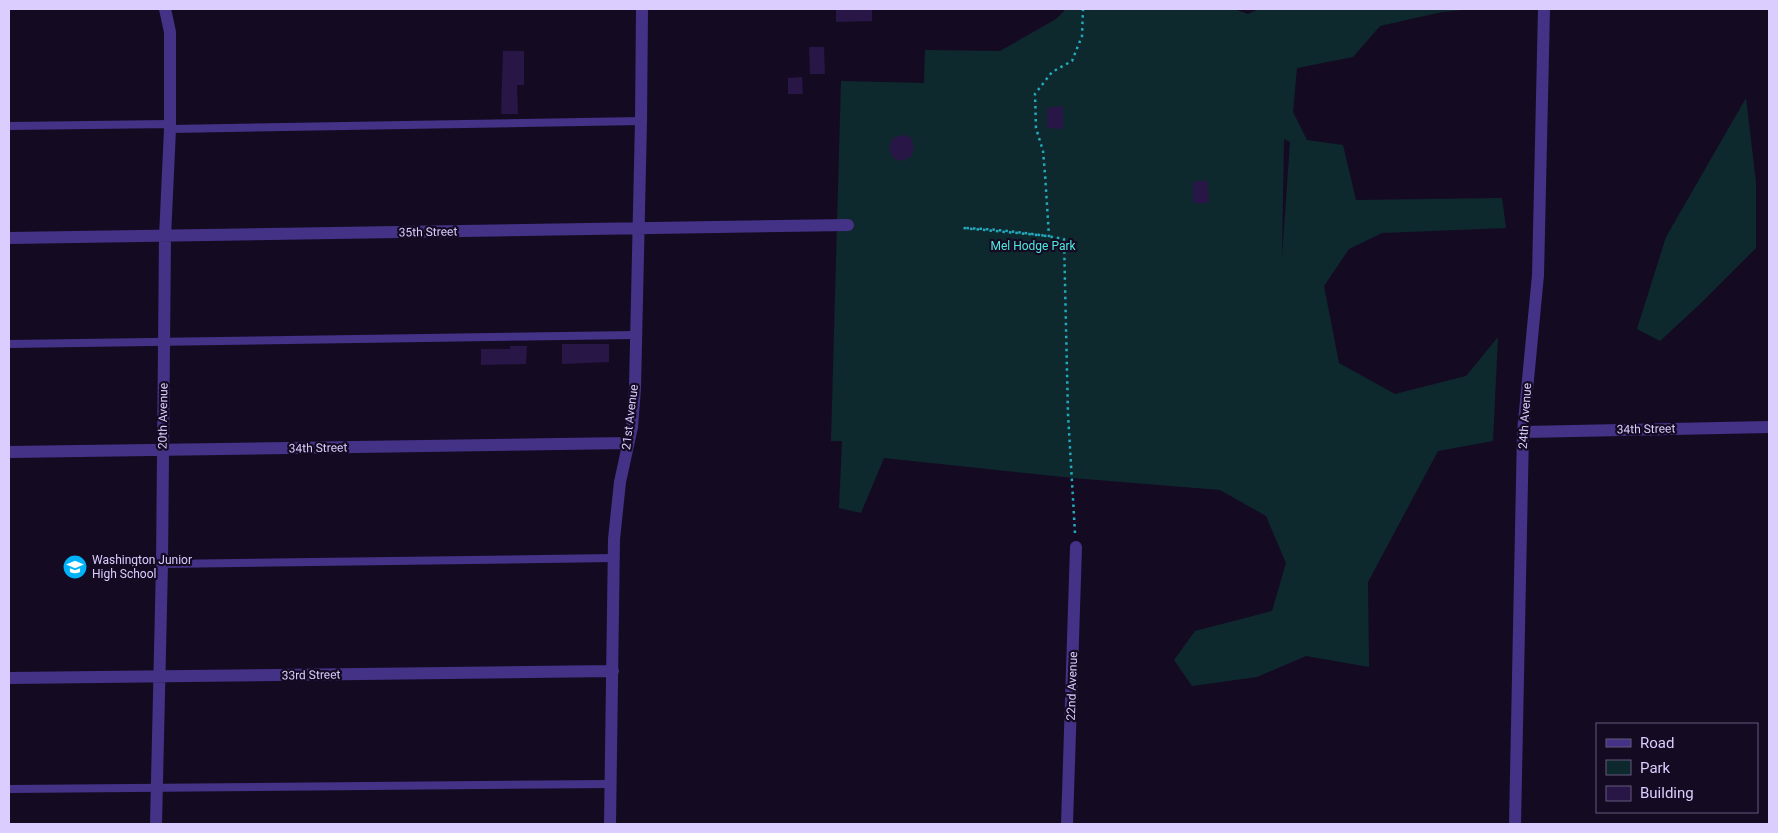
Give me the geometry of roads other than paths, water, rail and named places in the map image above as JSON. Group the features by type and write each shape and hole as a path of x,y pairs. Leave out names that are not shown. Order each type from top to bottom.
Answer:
{"street":[{"name":"20th Avenue","path":"156,824 162,564 165,236 170,126 170,32 165,9"},
{"name":"21st Avenue","path":"610,824 614,539 620,482 632,428 635,395 642,9"},
{"name":"24th Avenue","path":"1515,824 1523,432 1538,275 1544,9"},
{"name":"35th Street","path":"9,238 848,225"},
{"name":"34th Street","path":"1523,432 1769,427"},
{"name":"34th Street","path":"9,452 628,443"},
{"name":"22nd Avenue","path":"1067,824 1076,547"},
{"name":"33rd Street","path":"9,678 612,671"}],"lane":[{"path":"9,126 641,121"},
{"path":"9,344 636,335"},
{"path":"162,564 614,558"},
{"path":"9,789 610,784"}],"place":[{"name":"Washington Junior High School","path":"75,567"}],"park label":[{"name":"Mel Hodge Park","path":"1033,246"}]}
